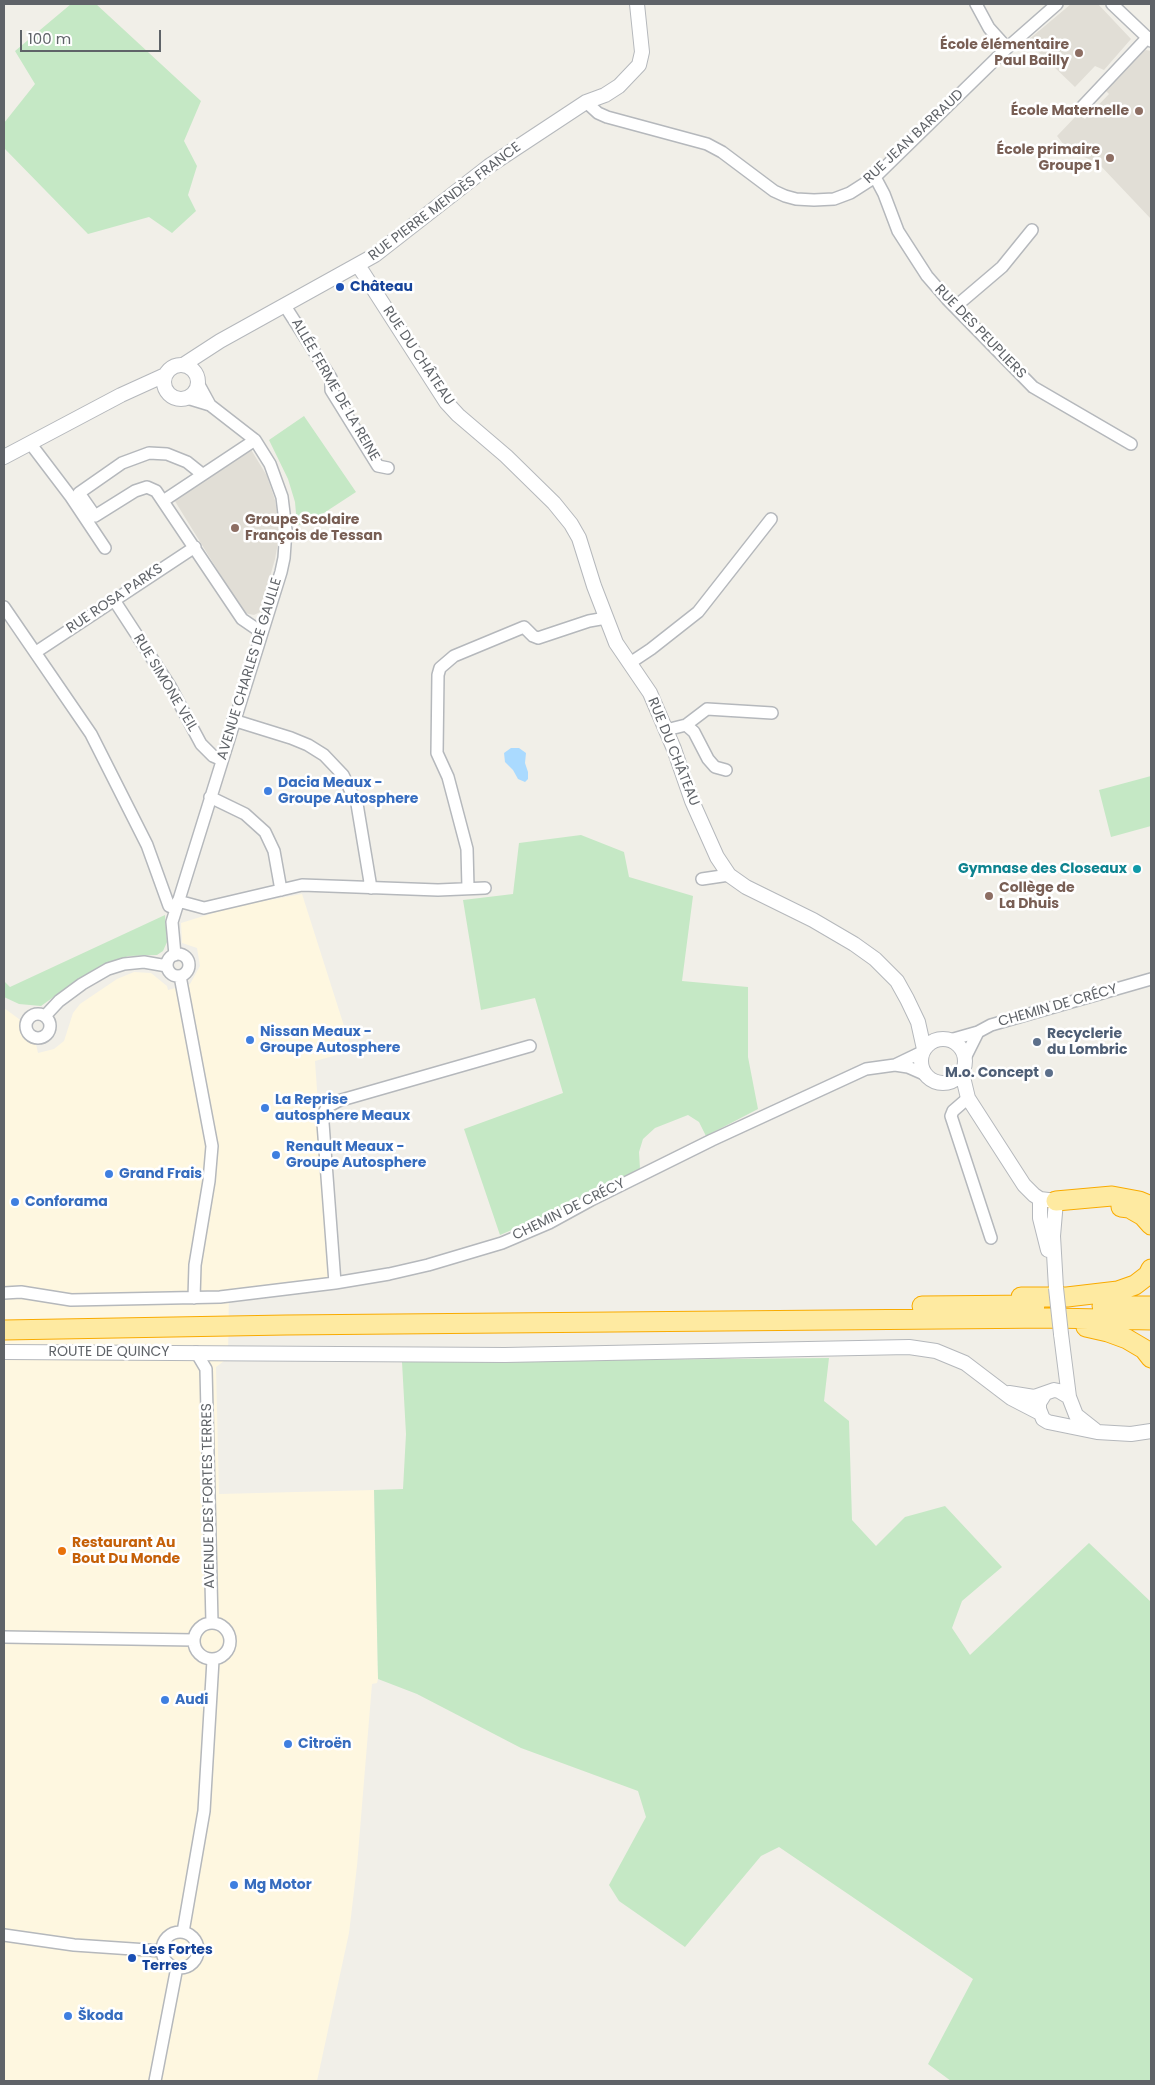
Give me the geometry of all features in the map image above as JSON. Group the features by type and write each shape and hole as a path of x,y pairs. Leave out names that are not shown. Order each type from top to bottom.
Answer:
{"highway":[{"path":"1048,1200 1091,1200 1112,1196 1139,1201 1151,1206"},
{"path":"1091,1200 1129,1208 1143,1216 1151,1225"},
{"path":"1002,1305 1011,1298 1067,1297 1118,1292 1135,1285 1148,1275 1151,1269"},
{"path":"4,1318 1002,1305 1151,1306"},
{"path":"1052,1318 1065,1326 1096,1329 1127,1338 1144,1349 1151,1358"},
{"path":"4,1330 1052,1318 1151,1320"}],"street":[{"name":"RUE PIERRE MENDÈS FRANCE","path":"183,365 216,344 358,265 410,228 489,166 586,102 605,96 619,86 639,65 642,52 637,4"},
{"path":"976,4 989,28 1007,48"},
{"name":"RUE JEAN BARRAUD","path":"586,102 598,113 607,117 707,144 722,152 774,191 796,199 834,199 850,193 875,177 1007,48 1057,4"},
{"path":"1081,108 1150,39 1112,4"},
{"name":"RUE DES PEUPLIERS","path":"875,177 884,194 898,232 927,276 955,307 1033,387 1131,444"},
{"path":"955,307 980,288 1002,267 1032,230"},
{"name":"RUE DU CHÂTEAU","path":"358,265 446,402 458,415 506,456 554,503 571,524 579,538 616,643 650,693 666,730 692,801 717,857 729,875 746,887 813,920 854,944 875,959 897,981 907,999 918,1022 923,1050"},
{"name":"ALLÉE FERME DE LA REINE","path":"285,306 331,378 331,390 378,466 388,468"},
{"name":"RUE PIERRE MENDÈS FRANCE","path":"197,378 216,344"},
{"path":"4,457 121,395 165,375 172,367 183,365 193,369 197,378 194,392 187,398 178,398 167,392 152,391 121,395"},
{"path":"165,375 164,384 167,392"},
{"name":"AVENUE CHARLES DE GAULLE","path":"197,378 210,405"},
{"name":"AVENUE CHARLES DE GAULLE","path":"175,955 172,922 284,558 286,530 282,497 270,464 255,440 210,405 187,398"},
{"path":"163,501 255,440"},
{"path":"30,443 71,497 105,548"},
{"path":"202,474 187,462 167,454 149,453 122,463 79,493 95,516 135,491 147,487 156,491 242,619 261,632"},
{"path":"630,663 698,612 771,519"},
{"name":"RUE ROSA PARKS","path":"36,652 195,547"},
{"name":"RUE SIMONE VEIL","path":"114,600 170,686 202,744 213,756 222,760"},
{"path":"4,607 91,734 146,844 169,906 204,908 302,885 438,890 485,888"},
{"path":"468,888 466,849 448,777 437,753 438,675 440,668 454,656 524,627 533,636 538,638 589,621 606,618"},
{"path":"666,730 686,725 707,709 772,713"},
{"path":"233,720 308,745 324,755 343,775 357,804 371,888"},
{"path":"686,725 694,732 708,759 716,767 726,770"},
{"path":"210,797 245,814 265,832 274,851 281,890"},
{"path":"702,879 729,875"},
{"path":"175,955 185,957 189,963 186,973 180,976 170,972 167,966 169,959 175,955"},
{"path":"45,1016 82,984 108,968 144,962 167,966"},
{"path":"180,976 212,1146 209,1181 195,1265 194,1298"},
{"name":"CHEMIN DE CRÉCY","path":"950,1040 978,1032 991,1025 1151,979"},
{"path":"978,1032 965,1058 962,1073 968,1098 1024,1185 1034,1196 1048,1200 1053,1223 1054,1267 1070,1402 1069,1417 1059,1424"},
{"path":"965,1058 960,1047 950,1040 935,1040 923,1050 920,1063 924,1074 932,1082 944,1084 968,1098"},
{"path":"335,1283 324,1123 324,1113 327,1107 338,1101 530,1046"},
{"name":"CHEMIN DE CRÉCY","path":"896,1065 923,1050"},
{"name":"CHEMIN DE CRÉCY","path":"4,1293 21,1292 71,1300 194,1298 264,1293 335,1283 428,1265 502,1243 549,1223 591,1200 784,1106 866,1069 877,1066 896,1065 908,1067 924,1074"},
{"path":"944,1084 954,1081 962,1073"},
{"path":"968,1098 953,1111 951,1116 991,1238"},
{"name":"ROUTE DE QUINCY","path":"4,1352 505,1355 909,1347 936,1351 965,1364 1011,1398 1040,1413"},
{"path":"1063,1350 1059,1374 1039,1403 1040,1413 1048,1422 1097,1432 1131,1434 1151,1431"},
{"name":"AVENUE DES FORTES TERRES","path":"196,1352 206,1369 212,1622"},
{"name":"AVENUE DES FORTES TERRES","path":"206,1369 213,1357 213,1352"},
{"path":"1000,1389 1021,1396 1059,1391 1070,1402 1076,1414 1097,1432"},
{"path":"212,1622 218,1623 227,1630 231,1641 228,1652 224,1656 213,1660 207,1659 197,1652 194,1640 202,1626 212,1622"},
{"path":"4,1637 194,1640"},
{"path":"183,1932 204,1811 213,1660"},
{"path":"183,1932 195,1940 197,1955 191,1964 182,1968 166,1962 162,1951 164,1942 170,1935 183,1932"},
{"path":"4,1935 74,1945 162,1951"},
{"path":"155,2081 177,1967"}],"shaded area":[{"name":"École élémentaire Paul Bailly","path":"1071,4 1098,4 1131,39 1104,70 1095,66 1075,87 1027,41"},
{"path":"1151,51 1151,219 1098,163 1068,150 1057,136 1078,114 1085,119 1109,94 1104,89 1141,52"},
{"name":"Groupe Scolaire François de Tessan","path":"250,448 267,476 275,500 279,537 275,559 260,612 254,615 244,613 173,498"},
{"path":"302,894 352,1051 315,1061 330,1278 229,1291 228,1358 216,1367 219,1494 374,1490 378,1679 377,1683 372,1684 357,1866 349,1933 317,2081 4,2081 4,1008 19,1019 24,1035 36,1044 38,1053 54,1049 64,1041 73,1013 80,1004 117,979 134,972 151,973 167,986 168,990 190,984 200,966 197,948 182,943 181,923 236,906"}],"green space":[{"path":"71,4 96,4 201,101 184,141 197,166 188,195 196,211 172,233 149,217 88,234 4,148 4,123 35,84 15,51"},
{"path":"304,416 356,492 307,524 297,525 295,502 288,479 269,440"},
{"path":"1151,776 1151,826 1111,837 1099,790"},
{"path":"581,835 624,852 629,877 693,896 682,981 748,987 748,1057 758,1109 706,1136 699,1122 688,1115 655,1128 643,1139 639,1152 640,1169 549,1214 500,1235 464,1129 563,1093 535,998 481,1010 463,900 513,894 519,843"},
{"path":"165,915 167,942 163,951 157,955 129,956 109,962 80,978 41,1006 19,1004 4,997 4,981 10,987"},
{"path":"829,1358 824,1401 849,1421 852,1520 876,1546 905,1517 945,1506 1002,1567 962,1601 952,1628 970,1655 1089,1543 1151,1602 1151,2081 951,2081 928,2064 973,1979 779,1847 761,1856 685,1947 619,1901 609,1885 646,1817 638,1791 521,1748 417,1694 378,1679 374,1490 403,1489 406,1434 402,1362"}],"water":[{"path":"511,748 519,748 526,753 525,763 528,779 525,782 518,779 505,762 504,753"}],"place":[{"name":"École élémentaire Paul Bailly","path":"1079,53"},
{"name":"École Maternelle","path":"1139,111"},
{"name":"École primaire Groupe 1","path":"1110,158"},
{"name":"Château","path":"340,287"},
{"name":"Groupe Scolaire François de Tessan","path":"235,528"},
{"name":"Dacia Meaux - Groupe Autosphere","path":"268,791"},
{"name":"Gymnase des Closeaux","path":"1137,869"},
{"name":"Collège de La Dhuis","path":"989,896"},
{"name":"Nissan Meaux - Groupe Autosphere","path":"250,1040"},
{"name":"Recyclerie du Lombric","path":"1037,1042"},
{"name":"M.o. Concept","path":"1049,1073"},
{"name":"La Reprise autosphere Meaux","path":"265,1108"},
{"name":"Renault Meaux - Groupe Autosphere","path":"276,1155"},
{"name":"Grand Frais","path":"109,1174"},
{"name":"Conforama","path":"15,1202"},
{"name":"Restaurant Au Bout Du Monde","path":"62,1551"},
{"name":"Audi","path":"165,1700"},
{"name":"Citroën","path":"288,1744"},
{"name":"Mg Motor","path":"234,1885"},
{"name":"Les Fortes Terres","path":"132,1958"},
{"name":"Škoda","path":"68,2016"}]}
